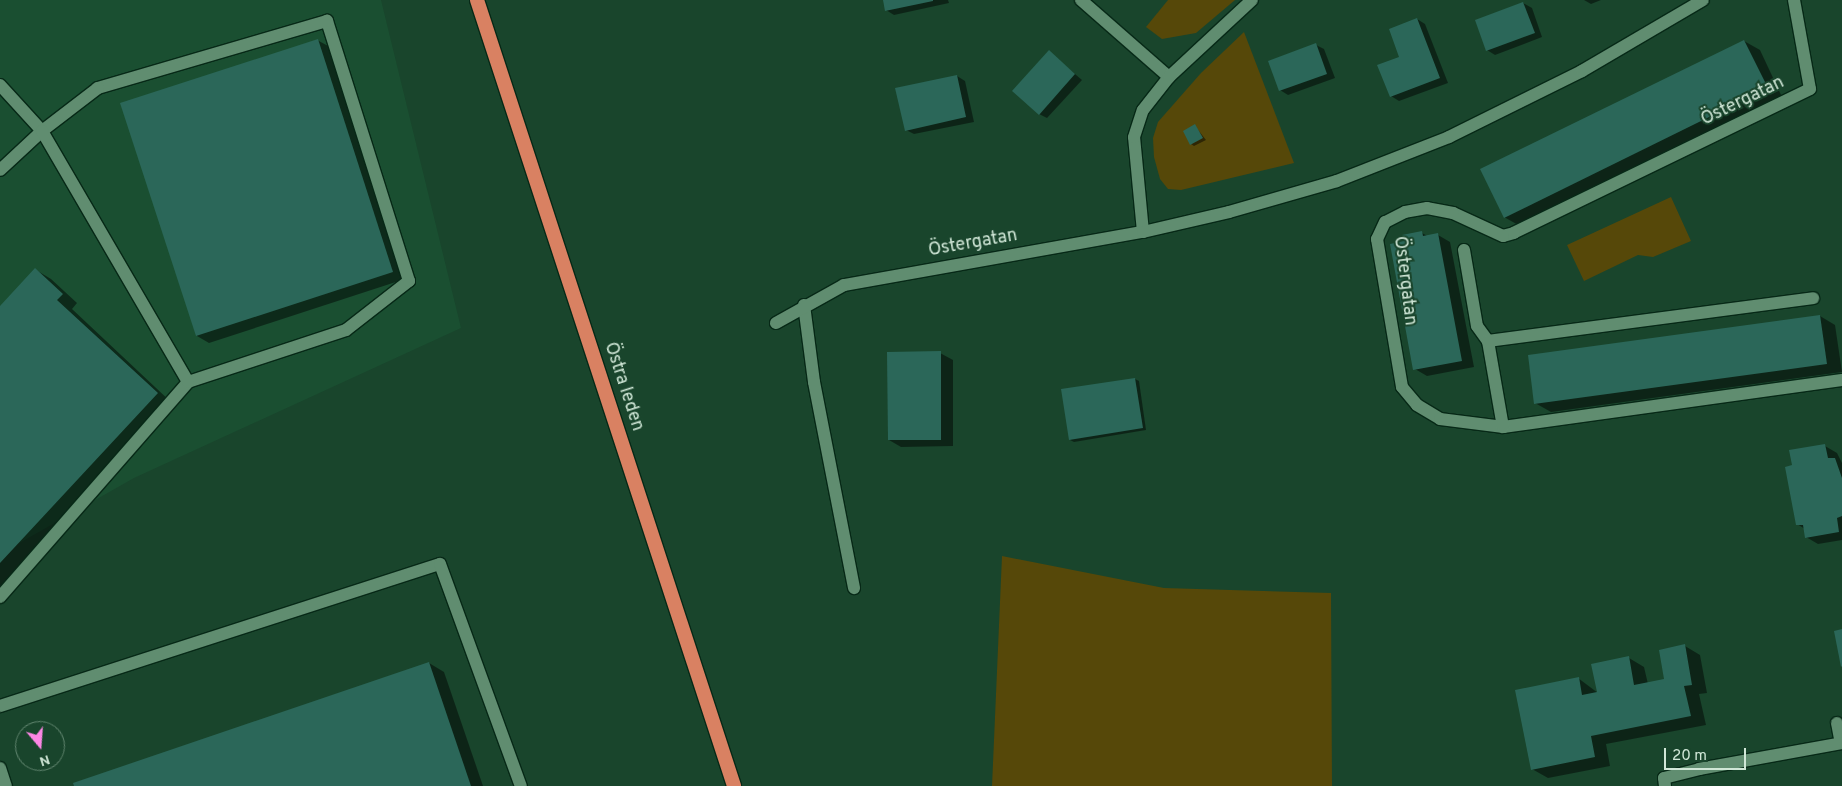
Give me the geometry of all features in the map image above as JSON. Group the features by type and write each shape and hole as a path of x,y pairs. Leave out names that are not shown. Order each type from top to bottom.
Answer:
{"highway":[{"name":"Östra leden","path":"477,0 734,786"}],"street":[{"path":"1081,0 1169,77"},
{"path":"1142,232 1134,137 1143,110 1169,77 1252,0"},
{"name":"Östergatan","path":"776,323 804,305 844,285 1142,232 1229,212 1337,181 1449,138 1582,71 1703,0"},
{"name":"Östergatan","path":"1794,0 1810,89 1514,233 1503,236 1453,213 1427,208 1394,216 1380,229 1377,239 1402,387 1407,396 1428,414 1440,418 1503,427 1842,380"},
{"path":"0,170 42,131 98,88 327,21 409,281 346,330 188,382 0,597"},
{"path":"0,84 42,131 188,382"},
{"path":"1464,250 1477,326 1488,341 1503,427"},
{"path":"1488,341 1813,298"},
{"path":"804,305 814,382 854,588"},
{"path":"0,706 440,564 521,786"},
{"path":"1665,786 1664,778 1699,769 1841,743 1837,723"},
{"path":"0,768 6,786"}],"shaded area":[{"path":"0,0 381,0 461,328 134,478 0,554"},
{"path":"1168,0 1235,0 1196,33 1162,39 1146,27"},
{"path":"1244,32 1294,163 1181,190 1168,189 1160,179 1154,157 1153,138 1158,122 1201,73"},
{"path":"1671,197 1691,241 1653,257 1638,255 1584,281 1567,245"},
{"path":"1002,556 1164,588 1331,593 1332,786 992,786"}],"building":[{"path":"883,0 933,0 933,1 885,11"},
{"path":"1523,2 1535,33 1486,51 1475,20"},
{"path":"1417,18 1440,78 1390,97 1377,65 1399,57 1389,29"},
{"path":"318,39 393,272 196,336 120,103"},
{"path":"1744,40 1768,88 1504,218 1480,169"},
{"path":"1316,43 1327,74 1279,91 1268,61"},
{"path":"1049,50 1075,74 1039,115 1012,91"},
{"path":"957,75 966,117 905,131 895,88"},
{"path":"1195,124 1203,138 1190,145 1183,131"},
{"path":"1422,231 1423,236 1438,233 1462,361 1413,370 1390,244 1404,241 1402,235"},
{"path":"35,268 63,294 57,300 158,393 0,563 0,306"},
{"path":"1820,315 1827,364 1534,404 1528,355"},
{"path":"941,351 941,440 888,440 887,352"},
{"path":"1135,378 1143,428 1069,440 1061,389"},
{"path":"1825,444 1828,458 1835,458 1842,478 1842,516 1837,518 1839,532 1805,538 1803,525 1796,525 1785,467 1792,465 1789,450"},
{"path":"1842,629 1842,666 1841,667 1834,631"},
{"path":"1685,644 1692,685 1684,686 1691,716 1591,736 1595,757 1531,770 1515,690 1579,677 1582,695 1597,692 1591,664 1629,656 1634,685 1664,679 1659,650"},
{"path":"429,662 471,786 74,786 73,783"}]}
